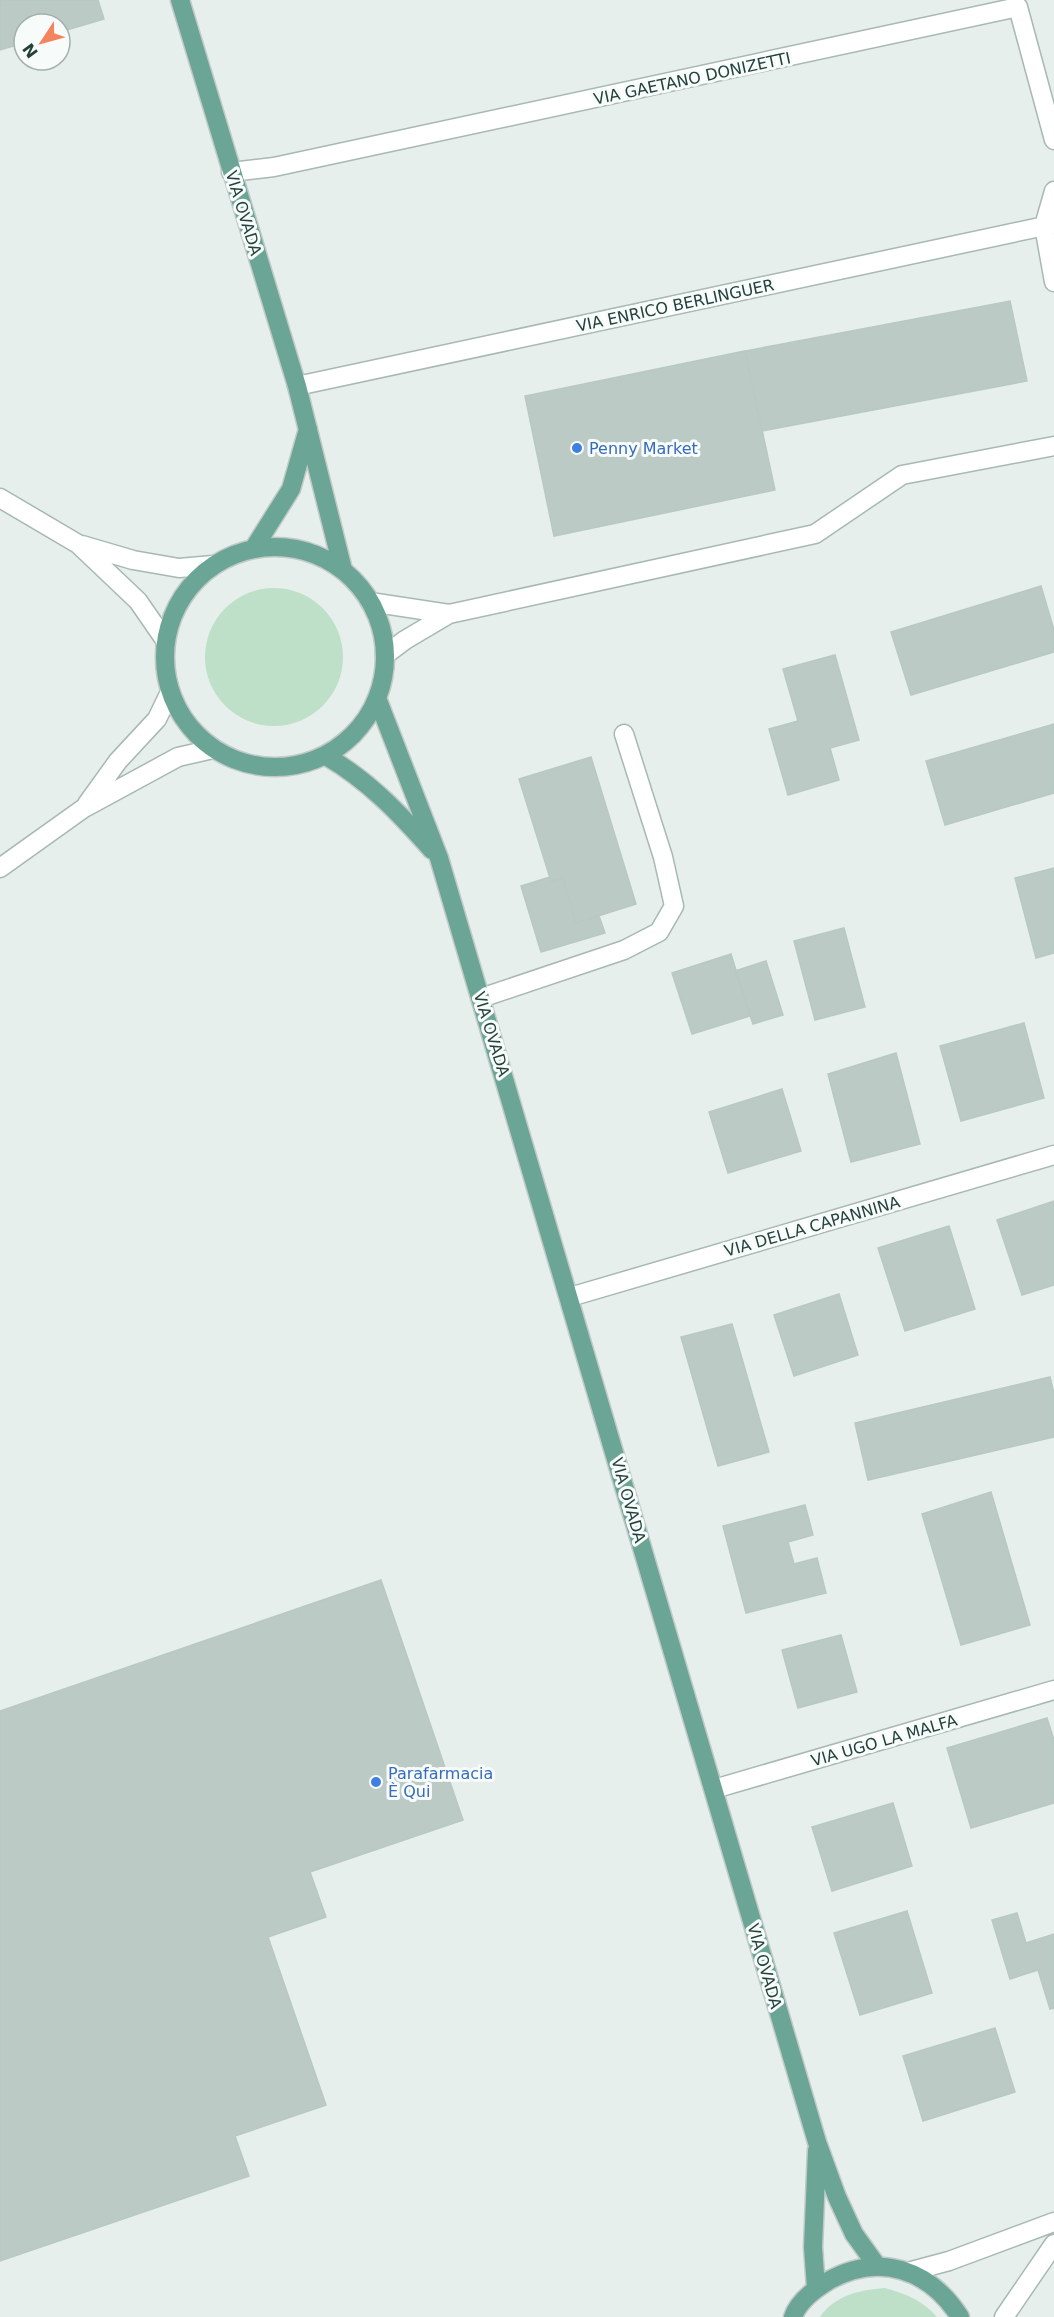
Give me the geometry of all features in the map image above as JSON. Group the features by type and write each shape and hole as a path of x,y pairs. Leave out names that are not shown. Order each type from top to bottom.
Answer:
{"main road":[{"name":"VIA OVADA","path":"180,0 297,386 343,570"},
{"path":"255,548 291,489 308,427"},
{"path":"285,547 316,555 343,570 370,602 381,628 385,655 384,677 377,698 365,721 326,756 289,767 260,767 233,759 213,749 186,724 170,692 164,666 165,640 174,611 190,585 213,565 255,548 285,547"},
{"name":"VIA OVADA","path":"377,698 439,858 817,2142 837,2197 854,2234 877,2266"},
{"name":"VIA OVADA","path":"326,756 344,766 388,801 439,858"},
{"name":"VIA OVADA","path":"816,2288 813,2247 817,2142"},
{"path":"793,2317 816,2288 844,2272 877,2266 908,2272 930,2283 948,2299 960,2317"}],"street":[{"name":"VIA GAETANO DONIZETTI","path":"231,172 274,167 1018,8 1054,140"},
{"path":"1054,191 1049,225 1054,282"},
{"name":"VIA ENRICO BERLINGUER","path":"297,386 1049,225"},
{"path":"385,655 405,639 449,614 815,534 902,475 1054,446"},
{"path":"0,498 78,544 138,601 165,640"},
{"path":"78,544 133,560 179,568 213,565"},
{"path":"370,602 449,614"},
{"path":"84,808 118,761 158,719 170,692"},
{"path":"481,998 624,950 659,932 674,906 663,857 624,734"},
{"path":"0,868 84,808 178,757 213,749"},
{"name":"VIA DELLA CAPANNINA","path":"570,1297 1054,1155"},
{"name":"VIA UGO LA MALFA","path":"714,1789 1054,1690"},
{"path":"908,2272 949,2261 1054,2222"},
{"path":"1004,2317 1054,2244"}],"green space":[{"path":"274,588 300,594 312,600 322,609 331,619 337,631 343,657 337,683 331,695 322,705 312,714 300,720 274,726 248,720 236,714 226,705 217,695 211,683 205,657 211,631 217,619 226,609 236,600 248,594"},
{"path":"885,2288 913,2298 937,2317 820,2317 833,2303 849,2295"}],"building":[{"path":"0,0 98,0 104,19 72,28 72,12 12,12 12,46 0,50"},
{"path":"1010,301 1027,381 762,431 745,351"},
{"path":"745,351 775,490 554,536 525,396"},
{"path":"1041,586 1054,630 1054,652 911,695 891,632"},
{"path":"835,655 859,740 830,748 839,780 788,795 769,729 798,721 783,669"},
{"path":"1054,724 1054,793 945,825 926,761"},
{"path":"591,757 636,904 576,923 563,878 551,881 519,779"},
{"path":"1054,868 1054,953 1036,958 1015,878"},
{"path":"550,877 551,881 563,878 576,923 599,916 605,933 541,952 521,886"},
{"path":"844,928 865,1007 815,1020 794,941"},
{"path":"731,954 750,1016 692,1034 672,973"},
{"path":"766,961 783,1015 753,1024 735,971"},
{"path":"1024,1023 1044,1098 961,1121 940,1046"},
{"path":"896,1053 920,1144 851,1162 828,1074"},
{"path":"782,1089 801,1151 728,1173 709,1112"},
{"path":"1054,1201 1054,1285 1022,1295 997,1220"},
{"path":"949,1226 975,1309 905,1331 878,1248"},
{"path":"839,1294 858,1355 794,1376 774,1315"},
{"path":"732,1324 769,1452 718,1466 681,1337"},
{"path":"1050,1377 1054,1393 1054,1437 868,1480 855,1423"},
{"path":"991,1492 1030,1625 961,1645 922,1514"},
{"path":"805,1505 813,1535 788,1542 794,1564 817,1558 826,1593 746,1613 723,1526"},
{"path":"381,1580 463,1820 310,1872 326,1917 268,1937 326,2105 235,2136 249,2176 0,2261 0,1711"},
{"path":"841,1635 857,1692 798,1708 782,1650"},
{"path":"1047,1718 1054,1740 1054,1803 971,1828 947,1748"},
{"path":"893,1803 912,1866 832,1891 812,1827"},
{"path":"907,1911 932,1993 860,2015 834,1933"},
{"path":"1017,1913 1026,1943 1054,1934 1054,2008 1050,2009 1038,1970 1010,1979 992,1920"},
{"path":"995,2028 1015,2092 923,2121 903,2056"}],"place":[{"name":"Penny Market","path":"577,448"},
{"name":"Parafarmacia È Qui","path":"376,1782"}]}
